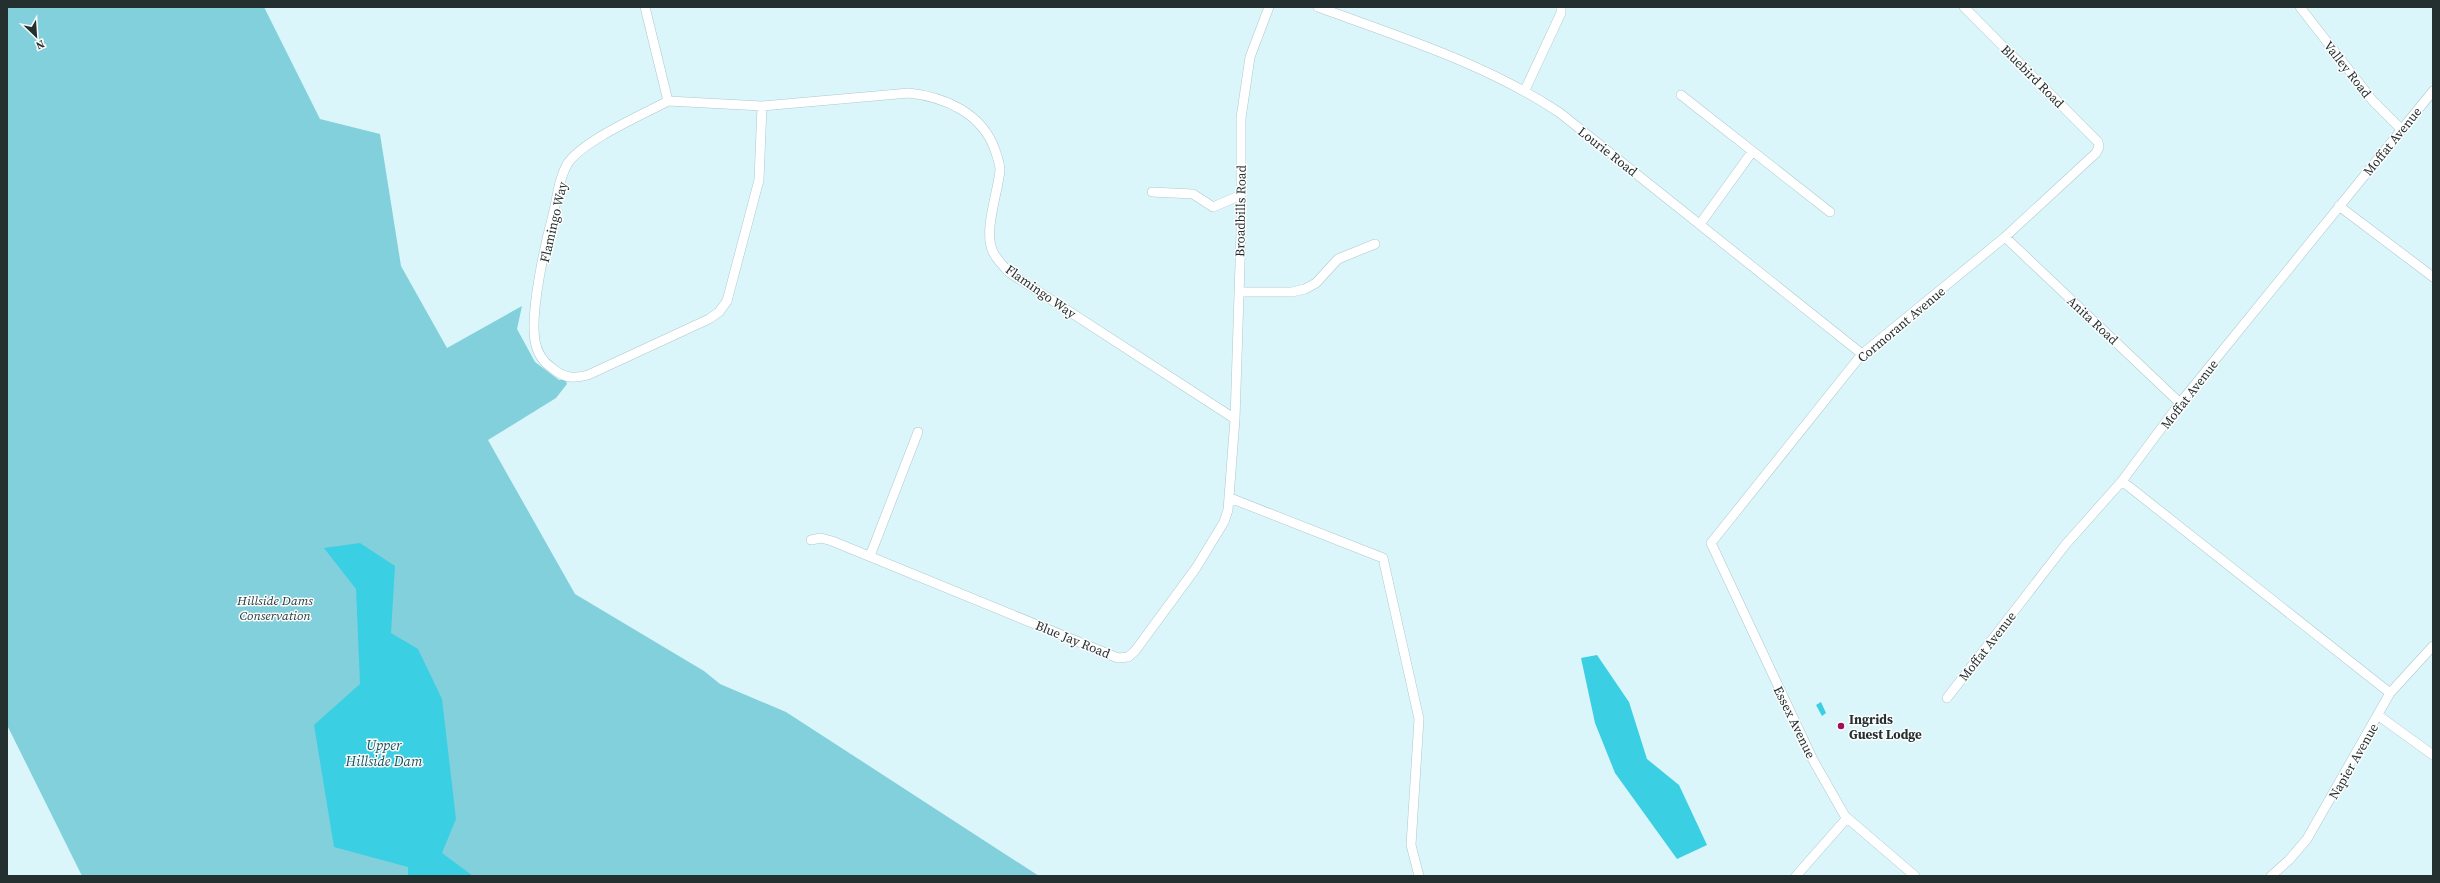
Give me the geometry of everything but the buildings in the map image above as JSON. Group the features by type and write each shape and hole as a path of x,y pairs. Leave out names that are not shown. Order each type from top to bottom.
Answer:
{"street":[{"path":"645,7 668,101"},
{"name":"Broadbills Road","path":"1235,419 1241,195 1241,118 1245,80 1250,57 1269,7"},
{"name":"Lourie Road","path":"1318,7 1412,42 1525,90 1560,113 1862,354"},
{"path":"1525,90 1561,13 1561,7"},
{"name":"Bluebird Road","path":"1964,7 2098,142 2099,147"},
{"name":"Valley Road","path":"2300,7 2373,101 2401,129"},
{"name":"Moffat Avenue","path":"1947,698 2066,544 2122,481 2180,403 2433,91"},
{"name":"Flamingo Way","path":"762,106 759,180 727,301 719,312 709,319 588,375 574,378 563,377 546,364 535,342 533,327 545,244 564,172 573,157 590,145 668,101 762,106 909,93 931,96 953,104 974,117 992,140 1000,169 991,241 993,251 1010,273 1235,419"},
{"path":"1681,95 1830,212"},
{"name":"Cormorant Avenue","path":"1710,543 1862,354 2005,238 2096,153 2099,147"},
{"path":"1700,224 1752,152"},
{"path":"1152,192 1193,194 1213,207 1241,195"},
{"path":"2339,206 2433,277"},
{"name":"Anita Road","path":"2005,238 2180,403"},
{"path":"1239,292 1292,292 1305,289 1316,283 1338,259 1375,244"},
{"name":"Blue Jay Road","path":"811,540 821,538 832,541 1118,658 1123,658 1135,651 1196,568 1224,522 1230,498 1235,419"},
{"path":"870,556 918,432"},
{"path":"2122,481 2390,693"},
{"path":"1230,498 1383,558 1419,719 1411,845 1419,876"},
{"name":"Essex Avenue","path":"1710,543 1810,754 1847,818 1915,876"},
{"name":"Napier Avenue","path":"2271,876 2289,860 2307,839 2379,716 2390,693 2433,646"},
{"path":"2379,716 2433,755"},
{"path":"1796,876 1847,818"}],"green space":[{"name":"Hillside Dams Conservation","path":"7,7 264,7 320,119 380,134 401,266 447,348 522,306 517,329 535,362 559,380 565,379 567,384 556,398 488,440 575,594 704,671 720,684 786,712 1039,876 82,876 7,725"}],"water":[{"name":"Upper Hillside Dam","path":"360,543 395,566 391,633 418,649 442,699 456,819 442,853 473,876 408,876 408,867 334,847 314,725 360,684 356,589 324,548"},
{"path":"1597,655 1629,702 1647,759 1679,785 1707,845 1677,859 1615,773 1595,723 1581,658"},
{"path":"1821,702 1826,713 1822,716 1816,705"}],"place":[{"name":"Ingrids Guest Lodge","path":"1841,726"}]}
